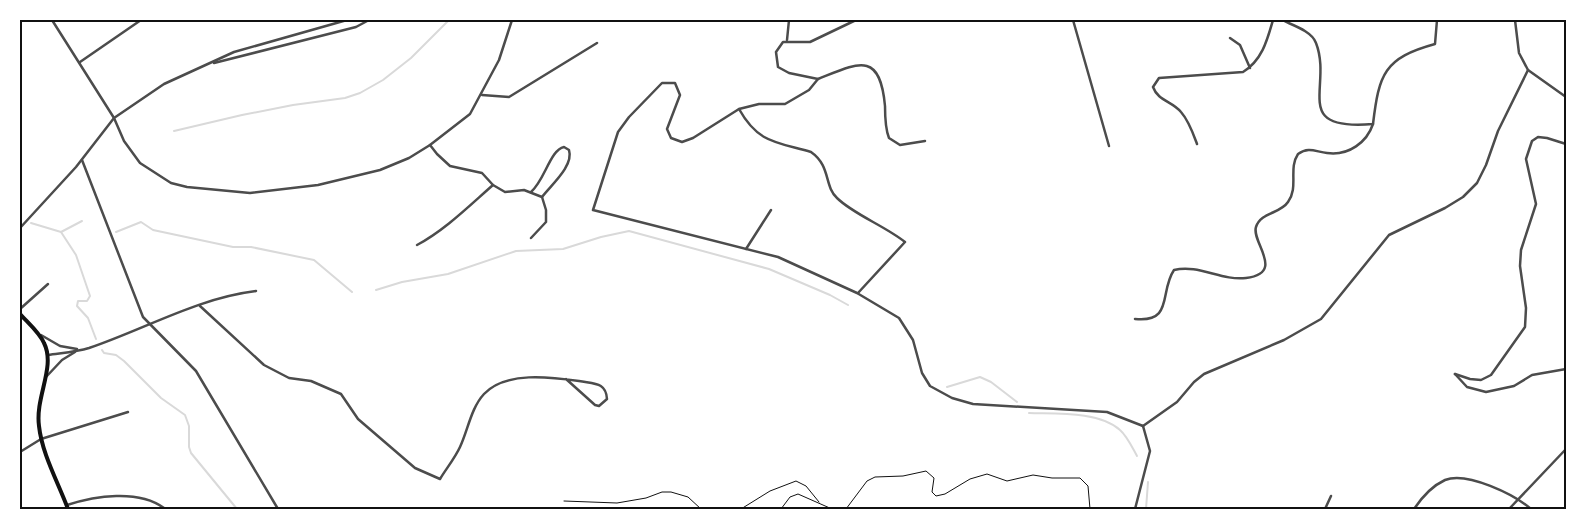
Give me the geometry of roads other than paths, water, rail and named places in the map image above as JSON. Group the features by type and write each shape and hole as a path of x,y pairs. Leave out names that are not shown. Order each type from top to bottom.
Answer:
{"main road":[{"path":"20,314 38,333 48,355 45,379 38,406 41,439 67,507"}],"street":[{"path":"52,20 114,118 124,142 140,163 171,183 186,187 250,193 318,185 380,170 409,158 430,145 470,114 482,95 499,60 512,20"},
{"path":"80,62 141,20"},
{"path":"20,228 82,160 114,118 164,84 208,64 275,39 347,20"},
{"path":"208,64 339,31 369,20"},
{"path":"787,40 789,20"},
{"path":"818,79 789,73 778,66 776,52 779,46 787,40 810,42 856,20"},
{"path":"1074,20 1109,146"},
{"path":"1197,144 1189,124 1180,110 1156,96 1153,87 1159,78 1189,74 1230,75 1250,68 1265,49 1273,20"},
{"path":"1282,20 1301,30 1316,43 1319,59 1319,103 1325,115 1337,124 1348,126 1372,124"},
{"path":"1135,319 1147,320 1155,317 1160,312 1165,304 1168,279 1174,270 1186,267 1238,278 1258,274 1265,266 1266,259 1255,234 1256,227 1260,219 1280,210 1288,203 1293,193 1293,166 1298,154 1309,149 1332,154 1360,145 1369,136 1377,93 1385,71 1396,61 1422,48 1435,44 1437,20"},
{"path":"1515,20 1519,53 1528,70 1566,97"},
{"path":"1230,38 1240,44 1250,68"},
{"path":"482,95 509,97 597,43"},
{"path":"924,141 900,145 889,138 883,86 878,75 871,68 854,64 818,79 809,90 785,104 759,104 740,109 694,138 682,142 671,138 666,129 680,95 675,83 662,83 629,117 618,132 593,210 778,257 857,293 899,318 914,340 922,373 930,386 936,390 973,404 1107,412 1143,426"},
{"path":"1143,426 1177,402 1194,382 1204,374 1284,340 1322,319 1389,235 1445,208 1463,197 1477,183 1486,165 1498,131 1528,70"},
{"path":"740,109 748,124 761,137 811,152 817,156 823,164 838,198 905,242 857,293"},
{"path":"1566,144 1538,137 1532,141 1526,159 1536,204 1521,250 1520,266 1526,308 1526,327 1492,374 1481,380 1476,380 1455,374 1467,386 1486,392 1514,386 1532,375 1566,368"},
{"path":"430,145 450,166 482,173 493,185 505,192 524,190 542,197"},
{"path":"530,192 543,178 553,154 558,148 564,147 569,150 571,157 568,164 542,197"},
{"path":"82,160 143,317 196,371 278,509"},
{"path":"417,245 451,221 493,185"},
{"path":"531,238 546,222 546,210 542,197"},
{"path":"746,249 771,210"},
{"path":"20,309 48,284"},
{"path":"45,379 62,360 81,349 234,294 256,291"},
{"path":"200,306 264,365 289,378 311,381 341,394 358,419 408,462 415,468 440,479 460,447 478,402 485,393 514,378 566,379 601,385 606,390 607,399 600,406 594,405 566,379"},
{"path":"38,333 60,346 81,349"},
{"path":"48,355 81,349"},
{"path":"20,452 41,439 128,412"},
{"path":"1134,509 1150,451 1143,426"},
{"path":"1509,509 1566,449"},
{"path":"1414,509 1423,495 1446,479 1476,480 1519,498 1531,509"},
{"path":"1325,509 1331,496"},
{"path":"67,507 118,497 150,500 164,508"}],"waterway":[{"path":"174,131 242,115 293,105 345,98 360,93 383,80 411,58 449,20"},
{"path":"61,232 82,221"},
{"path":"116,232 141,222 153,230 233,247 251,247 314,260 352,292"},
{"path":"31,223 61,232 76,255 90,296 87,301 78,301 77,306 88,318 96,339"},
{"path":"376,290 402,282 448,274 516,251 563,249 601,237 629,231 769,269 830,295 848,305"},
{"path":"102,350 104,353 116,355 124,361 161,398 185,415 189,426 189,447 191,453 237,509"},
{"path":"947,387 980,377 991,382 1017,402"},
{"path":"1029,413 1064,414 1101,419 1123,432 1137,456"},
{"path":"1146,509 1148,482"}]}
